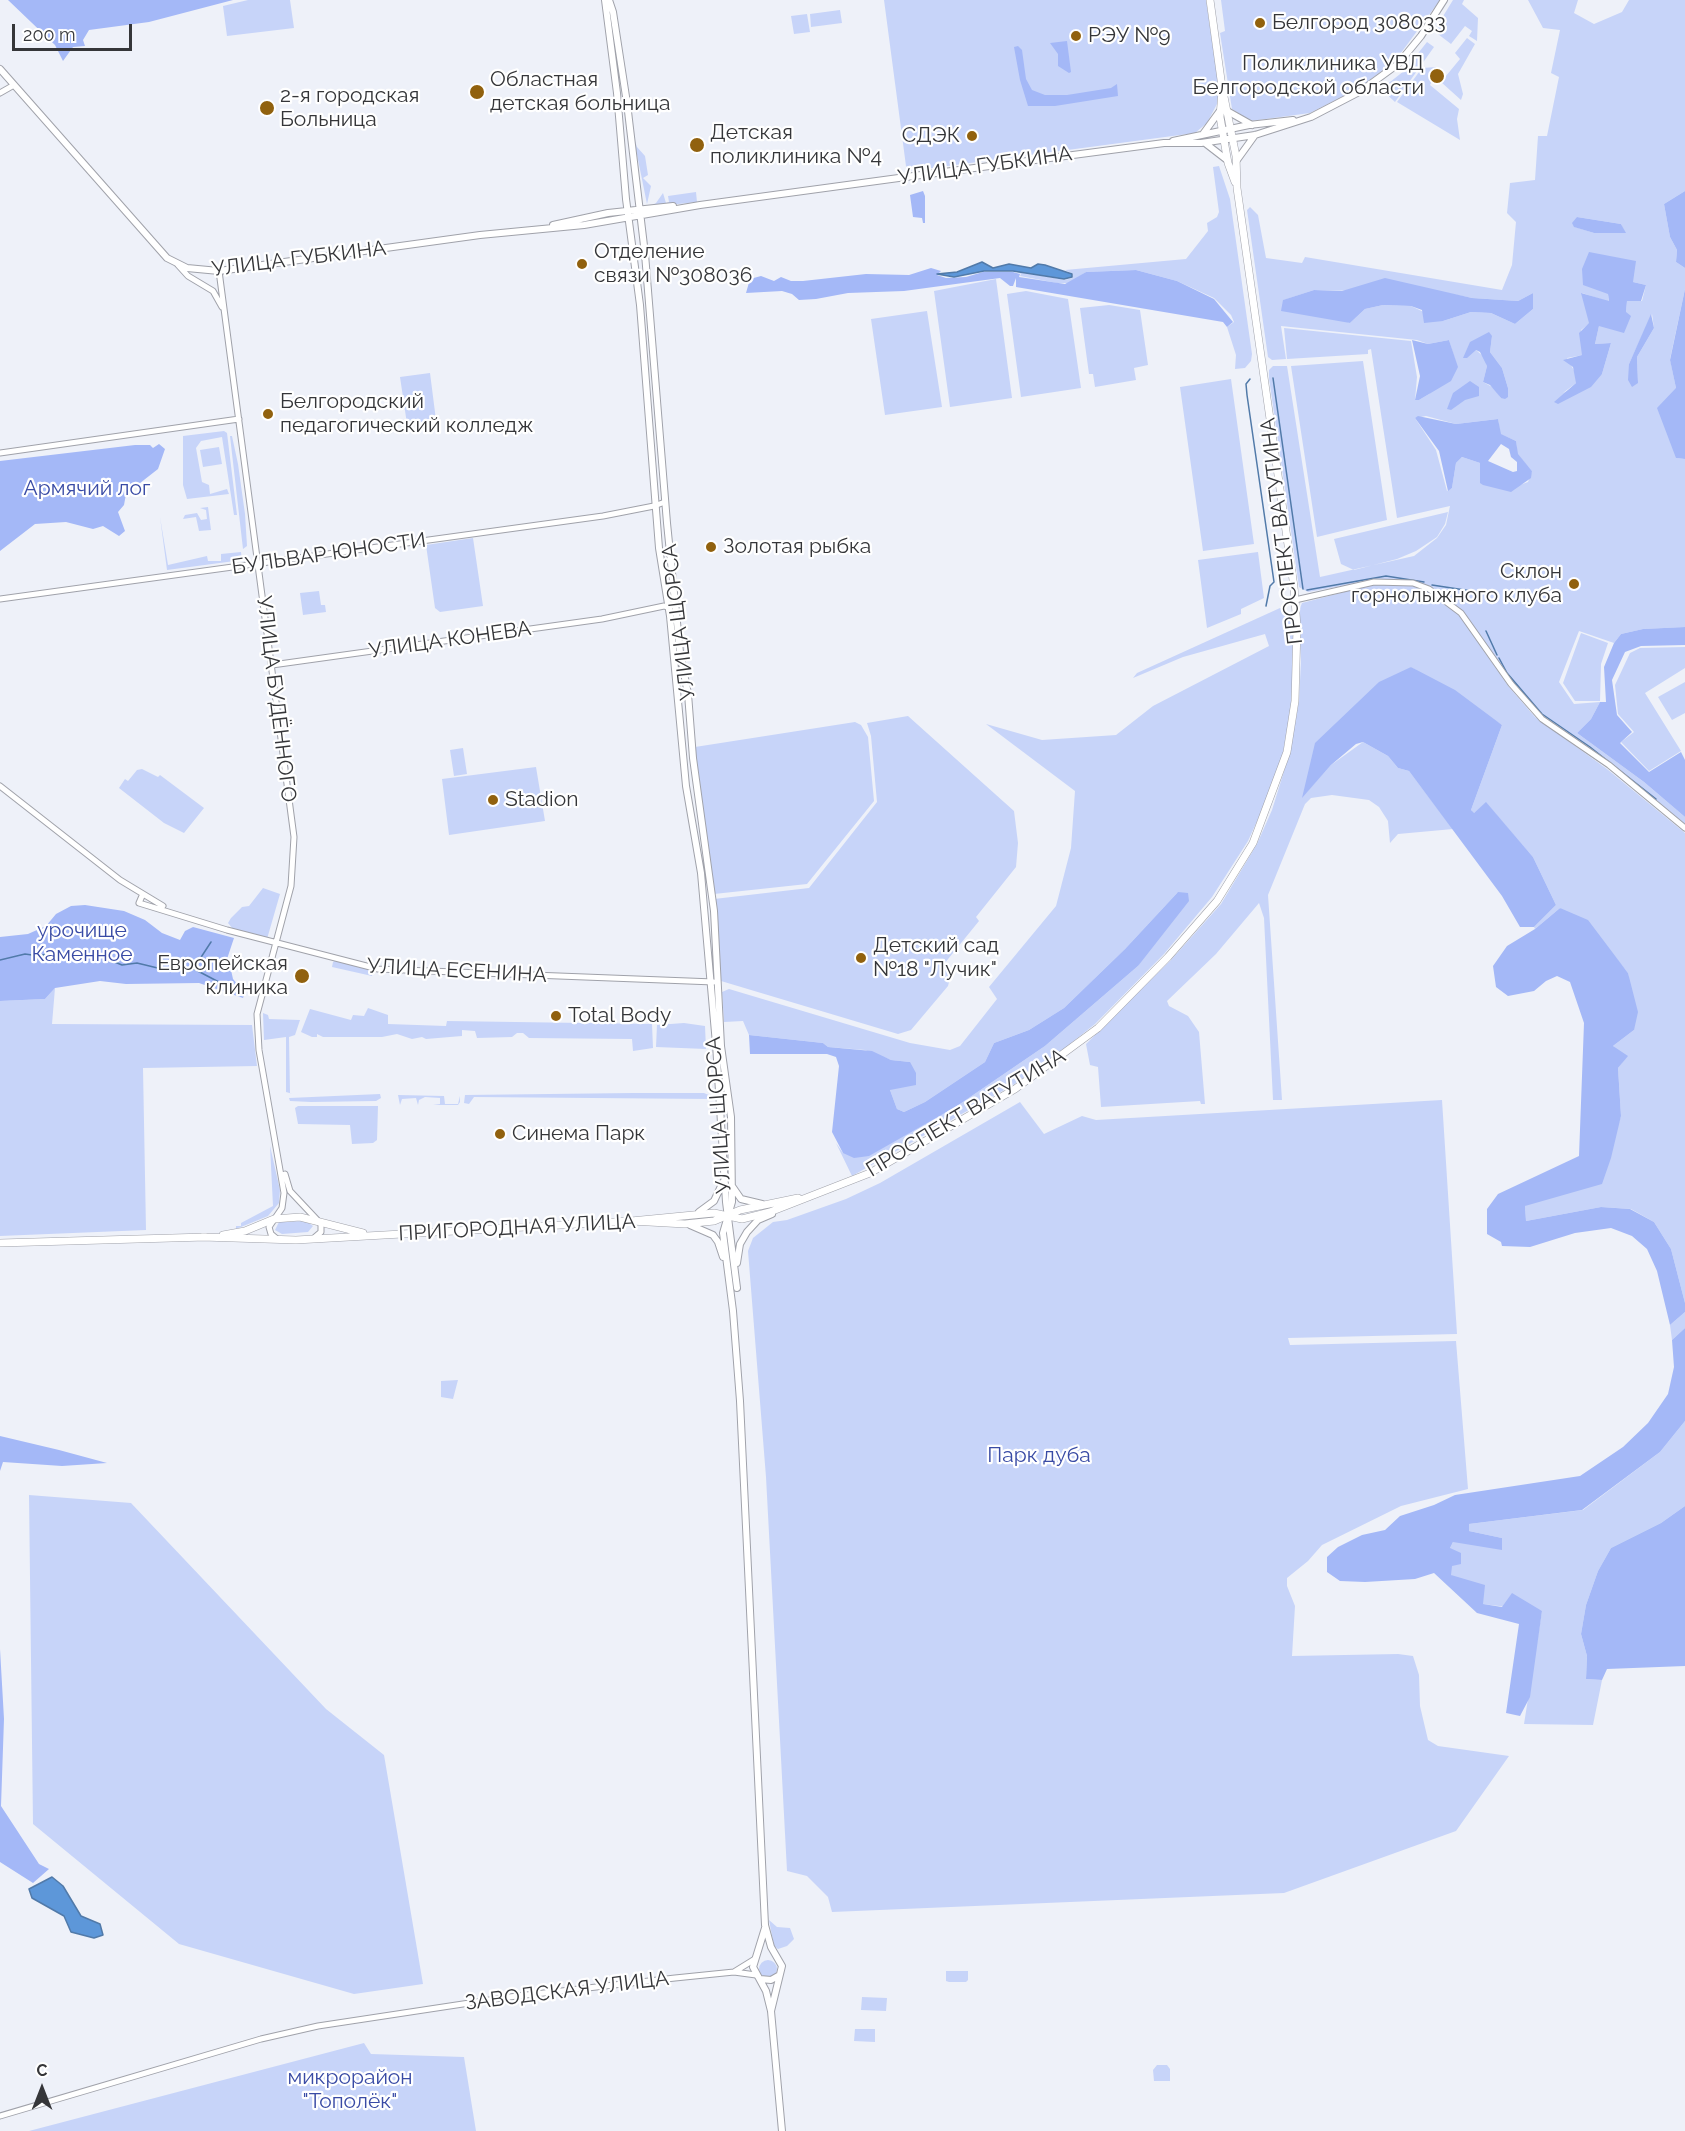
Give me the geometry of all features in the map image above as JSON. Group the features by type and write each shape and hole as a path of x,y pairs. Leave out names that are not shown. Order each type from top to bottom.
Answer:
{"main road":[{"name":"ПРОСПЕКТ ВАТУТИНА","path":"662,1220 714,1214 742,1219 770,1212 888,1164 1015,1089 1098,1028 1168,957 1217,901 1253,843 1287,752 1295,701 1297,661 1295,600 1237,188 1227,159 1230,113 1222,87 1210,0"},
{"name":"УЛИЦА ГУБКИНА","path":"541,229 577,218 616,212 640,213 1164,143 1206,134 1253,135 1311,117 1354,95 1398,64 1444,0"},
{"name":"УЛИЦА ЩОРСА","path":"605,1 625,193 640,305 659,548 668,605 673,615 688,694 693,758 714,911 721,1046 731,1117 727,1217"},
{"name":"УЛИЦА ЩОРСА","path":"605,1 613,12 640,213 666,512 668,605 673,615 686,786 701,873 727,1176"},
{"path":"0,69 160,252 178,265"},
{"name":"ПРОСПЕКТ ВАТУТИНА","path":"1222,87 1219,115 1237,158 1234,174"},
{"path":"1230,113 1251,125 1246,131 1253,135 1237,158 1231,153 1227,159 1206,142 1211,137 1206,134 1219,115 1226,118 1230,113"},
{"name":"УЛИЦА ГУБКИНА","path":"1164,143 1206,142 1251,125 1311,117"},
{"path":"616,212 624,201 625,193"},
{"name":"УЛИЦА ГУБКИНА","path":"640,213 653,214 700,205"},
{"name":"УЛИЦА ГУБКИНА","path":"178,265 219,271 613,221 628,214"},
{"path":"642,241 646,223 653,214"},
{"path":"613,221 625,224 630,231"},
{"path":"727,1176 735,1193 741,1199 757,1204 774,1203"},
{"path":"662,1220 705,1210 718,1195 727,1176"},
{"name":"ПРОСПЕКТ ВАТУТИНА","path":"662,1220 685,1224 727,1217 740,1210 820,1193"},
{"path":"733,1311 740,1244 747,1232 758,1220 820,1193"},
{"name":"ПРИГОРОДНАЯ УЛИЦА","path":"202,1238 234,1234 274,1219 300,1217 371,1234"},
{"path":"727,1217 737,1288"},
{"path":"727,1217 723,1233 733,1311 765,1925 781,1964 771,2011"},
{"name":"ПРИГОРОДНАЯ УЛИЦА","path":"0,1243 202,1238 313,1239 371,1234 662,1220"},
{"path":"685,1224 713,1235 718,1242 727,1272"},
{"path":"765,1925 753,1967 771,2011 782,2131"},
{"path":"756,1958 765,1953 776,1955"},
{"path":"758,1977 768,1981 778,1976"}],"street":[{"path":"0,93 14,85"},
{"name":"УЛИЦА БУДЁННОГО","path":"178,265 188,276 213,291 224,311"},
{"name":"УЛИЦА БУДЁННОГО","path":"219,271 294,837 293,872 259,1002 257,1034 280,1158"},
{"path":"0,453 239,419"},
{"name":"БУЛЬВАР ЮНОСТИ","path":"0,599 603,516 665,502"},
{"path":"657,505 666,512"},
{"path":"1295,600 1374,582 1413,583 1429,589 1461,613 1511,684 1542,719 1609,765 1685,828"},
{"name":"УЛИЦА КОНЕВА","path":"272,665 628,613 668,605"},
{"name":"УЛИЦА ЕСЕНИНА","path":"0,786 142,896 139,903 361,966 389,970 712,982"},
{"path":"279,1240 269,1231 284,1200 280,1158"},
{"path":"280,1158 290,1191 318,1220 321,1232 313,1239"},
{"name":"ЗАВОДСКАЯ УЛИЦА","path":"734,1972 756,1958"},
{"name":"ЗАВОДСКАЯ УЛИЦА","path":"0,2116 261,2039 318,2026 399,2012 734,1972 758,1977"}],"green space":[{"path":"8,0 233,0 149,22 89,30 83,40 85,46 73,47 63,61 55,45"},
{"path":"248,0 290,0 294,28 227,36 223,6"},
{"path":"884,0 1206,0 1219,88 1217,104 1207,123 1195,133 910,171 906,166"},
{"path":"1221,0 1440,0 1395,61 1359,88 1310,113 1251,121 1232,109 1220,33 1225,31"},
{"path":"1453,0 1464,0 1462,4 1478,18 1477,41 1469,36 1472,31 1465,26 1451,44 1434,31"},
{"path":"1528,0 1578,0 1574,13 1594,24 1622,12 1629,0 1685,0 1685,191 1664,204 1670,237 1677,250 1676,262 1685,268 1685,289 1670,359 1676,388 1676,458 1685,459 1685,627 1643,629 1621,634 1614,643 1579,631 1559,682 1574,704 1600,702 1591,719 1577,733 1644,782 1685,817 1685,826 1544,718 1527,701 1462,612 1437,592 1413,581 1397,579 1374,580 1308,592 1299,587 1269,378 1269,370 1273,366 1287,366 1320,577 1414,556 1437,538 1446,525 1450,506 1397,518 1371,349 1368,350 1368,354 1287,359 1284,328 1411,341 1417,377 1415,400 1429,394 1456,363 1449,340 1428,344 1417,340 1281,326 1286,359 1272,360 1268,357 1247,210 1250,207 1258,215 1266,258 1302,263 1305,257 1502,290 1512,265 1516,222 1507,213 1510,183 1535,180 1538,136 1547,136 1559,77 1551,73 1560,30 1543,28","holes":["1577,217 1621,224 1625,233 1594,233 1575,227","1633,282 1646,285 1642,301 1627,301 1626,312 1599,326 1595,344 1611,343 1602,374 1563,393 1576,383 1576,374 1567,358 1583,355 1581,330 1590,323 1582,293 1609,302 1608,294","1314,290 1447,293 1472,298 1518,301 1533,293 1533,309 1515,324 1491,313 1471,312 1443,321 1411,306 1383,305 1365,309 1350,323 1284,300","1652,314 1654,328 1637,357 1638,383 1629,364","1492,336 1490,352 1502,368 1508,388 1501,398 1494,388 1483,382 1487,366 1485,358 1476,350","1426,416 1456,424 1498,419 1500,434 1516,441 1517,454 1532,471 1528,482 1517,486 1480,482 1480,463 1462,457 1456,463 1452,488 1447,491 1436,450 1415,418"]},
{"path":"840,10 842,23 811,27 810,14"},
{"path":"807,14 810,32 794,34 791,16"},
{"path":"1467,38 1475,44 1458,74 1463,94 1461,100 1441,82 1460,59 1455,53"},
{"path":"1067,41 1071,72 1069,73 1058,66 1058,54 1050,43"},
{"path":"1427,42 1434,47 1395,102 1381,89 1404,71"},
{"path":"1018,46 1022,50 1026,79 1032,90 1045,95 1067,95 1111,88 1117,84 1118,96 1055,106 1028,106 1014,47"},
{"path":"1437,67 1429,76 1433,79 1430,85 1459,109 1457,119 1460,140 1397,102 1422,68"},
{"path":"633,135 637,147 645,156 648,175 643,178 651,186 647,204"},
{"path":"1219,166 1230,199 1252,354 1251,361 1245,368 1235,369 1236,355 1227,327 1234,322 1231,315 1214,298 1177,281 1136,270 1086,272 1069,283 1057,283 1020,276 1021,274 1015,271 1065,280 1072,278 1073,274 1065,270 1186,259 1208,231 1207,223 1217,217 1219,212 1213,167"},
{"path":"923,191 925,223 922,218 913,217 910,195"},
{"path":"1685,191 1685,268 1676,262 1677,250 1670,237 1664,204"},
{"path":"696,192 697,202 649,207 656,203 663,193 666,203 669,202 668,196"},
{"path":"1577,217 1621,224 1626,233 1594,233 1574,227 1572,223"},
{"path":"1589,252 1636,261 1633,282 1646,285 1641,301 1627,301 1626,312 1631,316 1624,333 1599,326 1595,344 1611,343 1602,374 1591,387 1558,404 1554,402 1576,383 1573,367 1563,360 1582,355 1579,333 1589,323 1581,293 1609,301 1608,294 1583,285 1582,269"},
{"path":"931,268 941,271 937,275 946,278 966,277 983,272 1013,272 1020,274 1019,277 1065,284 1086,272 1136,270 1177,281 1214,299 1233,322 1227,327 1223,322 1016,287 1016,278 1013,286 1000,278 904,291 848,293 799,300 792,294 782,291 746,293 750,279 761,276 774,281 781,277 791,281 803,281 866,274 909,275"},
{"path":"1385,278 1472,298 1518,301 1533,293 1533,309 1515,324 1491,313 1471,312 1443,321 1424,323 1422,310 1411,306 1383,305 1365,309 1350,323 1281,311 1283,300 1314,290 1342,291"},
{"path":"996,279 1012,398 950,407 934,291"},
{"path":"1685,289 1685,459 1676,458 1657,408 1676,388 1670,360"},
{"path":"1026,291 1068,299 1081,388 1021,397 1007,294"},
{"path":"1109,305 1140,310 1148,365 1134,368 1136,380 1095,387 1093,374 1089,374 1080,308"},
{"path":"927,311 942,407 885,415 871,319"},
{"path":"1651,314 1654,328 1637,357 1638,383 1632,387 1628,380 1629,364"},
{"path":"1489,332 1492,336 1490,352 1502,368 1508,388 1508,397 1505,399 1501,398 1490,385 1483,382 1487,366 1480,352 1476,350 1467,358 1463,358 1470,342"},
{"path":"1412,340 1428,344 1449,340 1458,367 1451,381 1419,400 1415,400 1420,376"},
{"path":"1363,361 1387,520 1317,537 1291,366"},
{"path":"430,373 436,420 407,424 400,377"},
{"path":"1231,379 1254,544 1203,551 1180,387"},
{"path":"1470,381 1479,387 1479,396 1465,400 1451,410 1447,409 1453,393"},
{"path":"1418,416 1456,424 1498,419 1501,434 1516,441 1518,454 1532,471 1531,478 1511,492 1483,485 1480,483 1480,463 1462,457 1456,463 1452,488 1448,491 1439,451 1415,418","holes":["1501,444 1509,449 1511,457 1517,462 1517,471 1513,472 1488,461"]},
{"path":"224,431 227,433 237,515 234,515 222,437 201,441 196,448 202,482 209,485 210,494 227,489 229,494 187,499 183,485 183,436"},
{"path":"230,436 232,436 238,464 245,514 247,546 243,549"},
{"name":"Армячий лог","path":"159,444 165,449 158,469 126,494 124,505 118,512 125,531 119,536 103,526 93,529 66,522 35,524 0,551 0,461 135,445 150,445 153,448"},
{"path":"219,447 222,464 203,467 200,450"},
{"path":"208,507 211,530 199,531 196,517 183,519 185,515 197,513 201,520 207,519 206,510 200,508"},
{"path":"1448,512 1445,524 1437,537 1416,551 1397,559 1354,570 1341,564 1334,539"},
{"path":"160,517 168,565 207,556 208,561 221,561 221,554 241,552 242,560 167,570"},
{"path":"473,538 483,606 440,612 435,608 426,545"},
{"path":"1258,552 1264,598 1241,609 1241,614 1207,628 1198,560"},
{"path":"1375,584 1412,586 1427,591 1447,604 1459,615 1509,687 1535,717 1607,769 1685,833 1685,1303 1671,1249 1654,1222 1631,1209 1601,1207 1526,1221 1525,1206 1615,1134 1621,1116 1618,1068 1624,1060 1613,1046 1634,1030 1628,973 1611,952 1560,908 1535,929 1534,927 1556,905 1533,857 1486,803 1473,814 1471,810 1502,725 1411,667 1303,796 1331,765 1363,742 1388,756 1398,768 1409,771 1453,829 1398,834 1390,843 1388,821 1379,807 1369,800 1332,795 1311,798 1305,804 1268,895 1282,1100 1273,1100 1264,918 1259,903 1216,954 1167,1001 1169,1006 1188,1016 1199,1032 1205,1104 1201,1104 1200,1101 1101,1107 1098,1067 1090,1065 1086,1044 1171,960 1221,904 1257,844 1272,810 1290,752 1299,701 1301,661 1299,611 1302,603"},
{"path":"319,591 321,605 325,605 326,612 303,615 300,593"},
{"path":"1280,608 1291,613 1293,627 1292,701 1283,753 1248,841 1212,897 1164,954 1095,1024 1065,1048 1013,1085 852,1176 836,1143 843,1153 957,1106 1045,1046 1138,966 1178,892 1125,949 1064,1008 1029,1030 994,1043 985,1062 925,1102 904,1112 897,1109 890,1090 910,1062 891,1060 865,1050 749,1035 743,1021 724,1022 722,992 729,989 910,1043 950,1050 960,1046 997,999 989,987 1056,906 1071,848 1075,791 986,724 1042,740 1116,735 1153,706 1269,646 1265,634 1183,657 1133,678 1137,673"},
{"path":"1685,627 1685,645 1641,646 1625,652 1612,680 1617,715 1632,732 1620,743 1649,772 1681,752 1685,760 1685,817 1644,782 1577,733 1591,719 1600,702 1606,702 1604,667 1614,643 1621,634 1643,629"},
{"path":"1581,633 1608,643 1601,664 1600,701 1575,701 1563,683"},
{"path":"1685,647 1685,668 1645,693 1681,751 1649,771 1621,742 1634,732 1618,714 1615,685 1630,653 1640,648"},
{"path":"1411,667 1455,690 1502,725 1471,810 1474,813 1486,802 1533,857 1556,905 1534,927 1520,927 1502,896 1409,771 1398,768 1388,756 1363,742 1356,744 1331,765 1302,798 1315,743 1379,682"},
{"path":"1685,682 1685,713 1672,720 1658,697"},
{"path":"908,716 1014,811 1018,843 1016,867 976,917 979,921 944,964 950,978 948,986 911,1030 898,1034 721,981 714,899 809,888 877,802 871,736 867,723"},
{"path":"855,722 861,725 868,737 874,801 807,884 714,894 695,747"},
{"path":"463,748 467,774 454,776 450,750"},
{"name":"Stadion","path":"536,767 545,821 449,835 442,779"},
{"path":"142,769 158,777 160,775 204,808 184,833 164,823 119,788 125,779 128,781 137,770"},
{"path":"263,888 280,894 267,939 233,929 228,923 242,907 249,906"},
{"path":"1178,892 1188,893 1189,901 1138,966 1045,1046 957,1106 869,1156 854,1158 843,1153 832,1132 839,1066 836,1057 827,1054 750,1054 749,1035 872,1051 891,1060 910,1062 916,1073 916,1085 890,1090 897,1109 904,1112 925,1102 985,1062 994,1043 1029,1030 1064,1008 1125,949"},
{"name":"урочище Каменное","path":"85,905 124,911 145,920 162,933 180,940 185,931 193,927 234,938 225,965 231,970 233,979 245,993 243,998 199,983 126,984 100,981 55,988 45,999 0,1001 0,937 28,934 46,926 56,914 71,906"},
{"path":"1560,908 1588,920 1628,973 1638,1012 1634,1030 1613,1046 1628,1056 1618,1068 1621,1116 1602,1184 1525,1206 1526,1221 1601,1207 1630,1209 1654,1222 1671,1249 1685,1303 1685,1312 1670,1325 1657,1271 1647,1249 1632,1236 1611,1228 1575,1233 1530,1247 1502,1246 1501,1242 1487,1234 1487,1209 1498,1194 1579,1156 1584,1023 1570,982 1557,976 1546,981 1534,991 1508,996 1496,987 1493,966 1507,946 1535,929"},
{"path":"336,960 373,970 372,976 332,967"},
{"path":"55,988 52,1024 252,1025 257,1066 143,1068 146,1230 0,1236 0,1001 45,999"},
{"path":"368,1008 388,1015 388,1024 446,1026 447,1021 652,1024 653,1048 633,1051 632,1039 529,1038 523,1033 517,1033 512,1037 477,1038 475,1031 462,1030 462,1036 426,1039 422,1037 412,1039 397,1034 382,1037 323,1037 317,1034 317,1037 312,1037 301,1032 310,1009 351,1020 353,1015 364,1016"},
{"path":"263,1013 268,1015 269,1019 300,1020 295,1035 289,1037 290,1093 293,1094 286,1092 286,1037 264,1040"},
{"path":"684,1023 705,1026 706,1049 656,1047 657,1025"},
{"path":"704,1093 711,1096 711,1099 474,1097 469,1104 464,1103 465,1095"},
{"path":"380,1094 381,1098 376,1101 311,1102 290,1101 289,1098"},
{"path":"398,1095 444,1096 445,1104 458,1104 460,1096 460,1102 458,1105 433,1105 440,1104 440,1098 425,1097 419,1100 418,1105 416,1098 402,1099 400,1105"},
{"name":"Парк дуба","path":"1442,1100 1457,1334 1288,1338 1290,1345 1456,1341 1468,1489 1401,1506 1322,1545 1308,1561 1287,1578 1287,1586 1295,1606 1292,1656 1398,1654 1413,1656 1419,1675 1420,1706 1428,1740 1438,1746 1509,1756 1456,1831 1284,1893 832,1912 828,1897 807,1876 787,1871 766,1477 748,1251 753,1238 773,1222 787,1220 846,1199 880,1183 1020,1102 1044,1134 1082,1116 1096,1120"},
{"path":"298,1106 378,1106 377,1140 373,1143 352,1144 350,1125 298,1124 295,1108"},
{"path":"270,1146 280,1190 279,1203 268,1216 236,1229 236,1226 241,1226 241,1223 273,1206"},
{"path":"306,1221 313,1226 308,1232 282,1234 275,1230 279,1222"},
{"path":"1685,1312 1685,1328 1672,1340 1670,1325"},
{"path":"1685,1328 1685,1421 1660,1452 1582,1510 1469,1524 1469,1531 1502,1538 1502,1550 1453,1542 1450,1548 1461,1553 1461,1564 1452,1566 1451,1575 1485,1585 1483,1604 1502,1607 1512,1593 1542,1611 1530,1697 1520,1716 1506,1713 1519,1624 1477,1613 1434,1573 1415,1579 1365,1582 1340,1581 1327,1572 1327,1557 1338,1547 1362,1535 1385,1530 1400,1516 1434,1505 1455,1495 1580,1476 1623,1447 1648,1423 1668,1394 1674,1367 1672,1340"},
{"path":"458,1380 453,1399 441,1397 441,1381"},
{"path":"1685,1421 1685,1506 1661,1523 1611,1548 1598,1571 1586,1605 1581,1634 1587,1656 1586,1679 1602,1680 1593,1725 1524,1724 1542,1611 1482,1604 1451,1575 1450,1548 1453,1542 1502,1538 1469,1531 1469,1524 1583,1510 1660,1452"},
{"path":"0,1436 107,1463 62,1466 3,1462 0,1471"},
{"path":"29,1495 131,1503 326,1709 384,1755 423,1984 354,1994 179,1944 33,1824"},
{"path":"1685,1506 1685,1666 1607,1669 1602,1680 1586,1679 1587,1656 1581,1634 1586,1605 1598,1571 1611,1548 1661,1523"},
{"path":"0,1649 4,1719 1,1806 39,1864 49,1869 33,1883 0,1862"},
{"path":"769,1920 777,1927 790,1928 794,1939 787,1946 778,1949 774,1946"},
{"path":"768,1960 774,1963 777,1969 774,1975 768,1978 762,1975 759,1969 762,1963"},
{"path":"946,1971 968,1971 968,1980 966,1982 946,1981"},
{"path":"862,1997 887,1998 886,2011 861,2010"},
{"path":"855,2029 875,2029 875,2042 854,2041"},
{"name":"микрорайон \"Тополёк\"","path":"364,2043 371,2054 464,2057 476,2131 29,2131"},
{"path":"1157,2065 1167,2065 1170,2069 1170,2081 1154,2081 1153,2070"}],"shaded area":[{"path":"982,262 993,268 1009,264 1031,268 1038,264 1045,265 1072,274 1072,277 1064,279 1013,271 984,271 954,277 937,274 957,272"},
{"path":"52,1877 63,1886 81,1916 100,1924 103,1935 94,1938 71,1932 64,1916 32,1898 29,1889"}],"waterway":[{"path":"1273,378 1303,589"},
{"path":"1250,379 1246,384 1247,395 1274,582 1270,586 1266,606"},
{"path":"1307,590 1386,576 1424,582"},
{"path":"1432,585 1478,592"},
{"path":"1486,631 1497,655"},
{"path":"1499,658 1507,673 1542,714 1590,747 1656,799"},
{"path":"194,968 211,942"},
{"path":"0,960 25,954 39,956 54,952 85,957 95,954 122,965 137,963 170,971 194,969 236,991"}],"place":[{"name":"Белгород 308033","path":"1260,23"},
{"name":"РЭУ №9","path":"1076,36"},
{"name":"Поликлиника УВД Белгородской области","path":"1437,76"},
{"name":"Областная детская больница","path":"477,92"},
{"name":"2-я городская Больница","path":"267,108"},
{"name":"СДЭК","path":"972,136"},
{"name":"Детская поликлиника №4","path":"697,145"},
{"name":"Отделение связи №308036","path":"582,264"},
{"name":"Белгородский педагогический колледж","path":"268,414"},
{"name":"Золотая рыбка","path":"711,547"},
{"name":"Склон горнолыжного клуба","path":"1574,584"},
{"name":"Stadion","path":"493,800"},
{"name":"Детский сад №18 \"Лучик\"","path":"861,958"},
{"name":"Европейская клиника","path":"302,976"},
{"name":"Total Body","path":"556,1016"},
{"name":"Синема Парк","path":"500,1134"}]}
